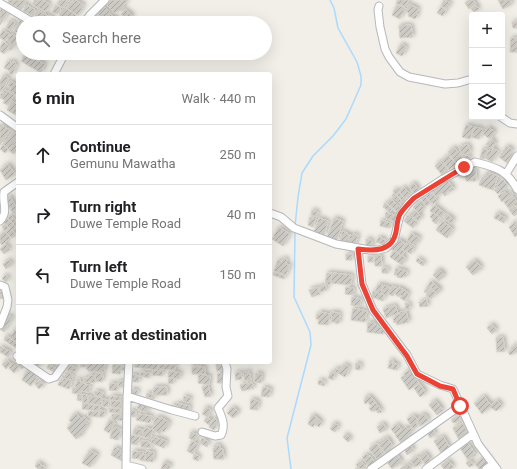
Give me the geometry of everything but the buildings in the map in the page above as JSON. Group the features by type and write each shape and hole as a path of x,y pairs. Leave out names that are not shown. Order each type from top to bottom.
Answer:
{"street":[{"path":"89,16 105,0"},
{"path":"0,3 22,16"},
{"path":"379,6 380,28 386,49 389,57 400,72 409,77 445,84 458,83 469,80"},
{"path":"55,72 61,60"},
{"path":"0,115 16,127"},
{"path":"505,120 510,123 517,124"},
{"path":"506,174 517,156"},
{"path":"272,214 281,217 294,228 336,244 358,249 378,250 386,248 394,240 400,215 414,198 464,167 475,162 494,167 506,174 517,189"},
{"path":"0,221 4,217 5,212 2,194 16,183"},
{"path":"358,249 362,284 373,310 407,356 417,374 440,386 453,389 478,444 495,466 486,469"},
{"path":"0,284 5,287 8,300 0,325"},
{"path":"27,364 49,378 55,378 65,364"},
{"path":"127,364 126,467 142,469"},
{"path":"202,432 215,436 221,435 224,430 218,408 228,396 226,387 227,369 226,364"},
{"path":"127,396 195,416"},
{"path":"371,469 460,406"},
{"path":"426,469 473,434"}],"waterway":[{"path":"295,226 302,173 313,156 333,136 346,119 361,85 361,76 357,62 338,28 334,8 330,0"},
{"path":"291,469 287,438 311,345 310,332 294,297 295,232"}],"route":[{"path":"460,406 453,389 440,386 417,374 407,356 373,310 362,284 358,249 378,250 386,248 394,240 400,215 408,204 414,198 464,167"}]}
